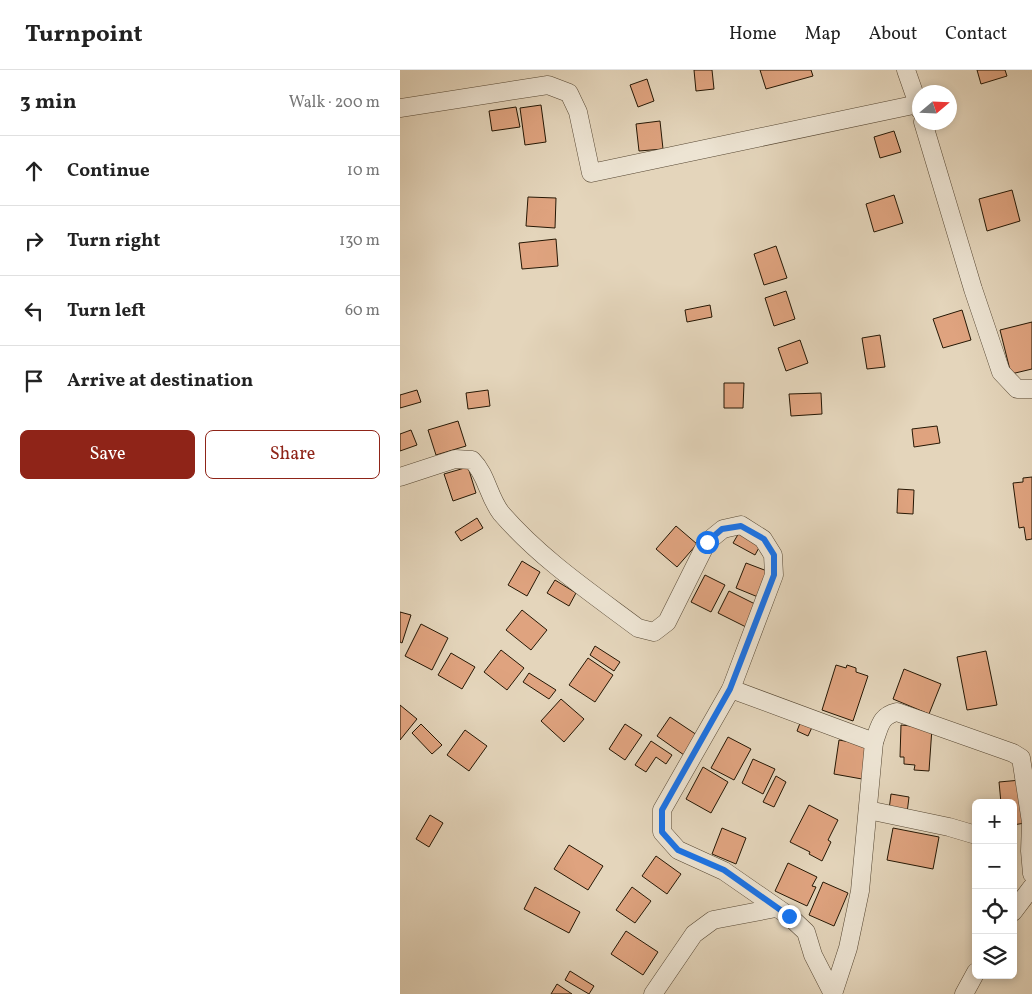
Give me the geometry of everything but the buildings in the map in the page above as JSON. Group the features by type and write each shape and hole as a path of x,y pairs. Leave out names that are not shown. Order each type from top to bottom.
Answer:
{"street":[{"path":"906,70 912,87"},
{"path":"400,108 548,85 569,93 578,112 591,173 912,108"},
{"path":"925,130 972,289 1001,372 1017,389 1032,390"},
{"path":"400,477 455,459 472,460 481,469 491,496 499,510 529,544 638,628 654,632 667,622 707,542 722,529 741,526 764,539 774,555 774,575 730,689 662,810 662,832 678,850 724,870 789,916 806,932 813,955 833,994"},
{"path":"730,689 874,742"},
{"path":"833,994 848,948 860,891 874,742 882,721 887,714 897,712 1021,758 1030,822 1021,848 1032,874"},
{"path":"868,810 949,827 972,834"},
{"path":"1017,907 1032,887"},
{"path":"653,994 694,934 713,920 776,908"},
{"path":"964,994 972,979"}],"route":[{"path":"707,542 722,529 741,526 764,539 774,555 774,575 730,689 662,810 662,832 678,850 724,870 789,916"}]}
